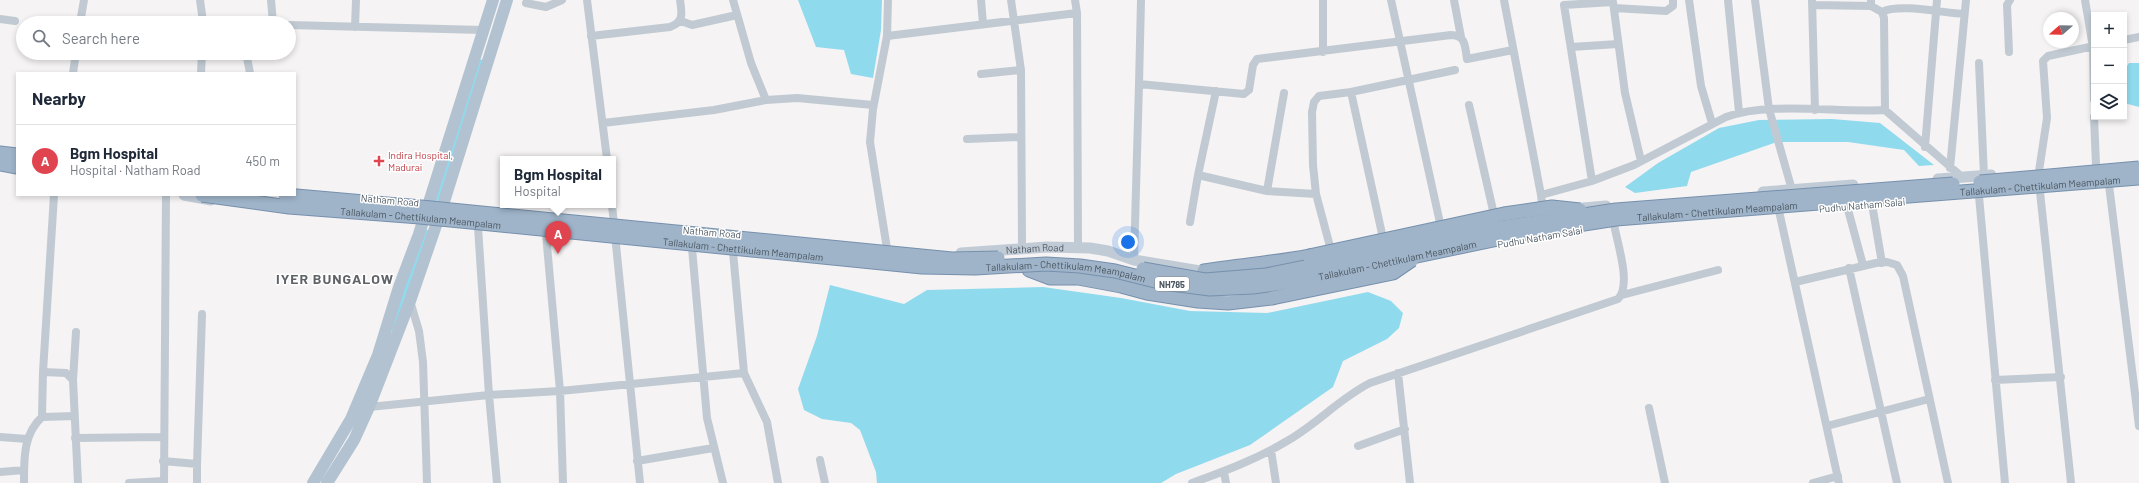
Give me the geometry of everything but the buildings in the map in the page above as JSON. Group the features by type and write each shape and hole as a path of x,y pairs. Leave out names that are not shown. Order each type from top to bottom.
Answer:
{"highway":[{"path":"0,153 16,155"},
{"path":"0,164 16,167"},
{"name":"Tallakulam - Chettikulam Meampalam","path":"296,196 421,206 952,259 1068,257 1099,260 1205,280 1266,275 1486,230 1600,212 2139,168"},
{"name":"Tallakulam - Chettikulam Meampalam","path":"209,196 282,206 428,218 922,267 975,268 1046,264 1080,266 1115,271 1163,283 1210,289 1253,287 1303,280 1526,233 1616,219 2139,178"},
{"path":"1204,272 1228,267 1277,263 1504,214 1552,206 1600,212"},
{"path":"1029,270 1050,278 1078,278 1121,286 1147,293 1198,301 1228,303 1272,298 1393,273 1419,256"}],"main road":[{"path":"313,483 351,419 372,369 423,221 493,0"},
{"path":"327,483 354,440 369,407 410,301 438,222 507,0"},
{"path":"0,149 16,152"},
{"name":"Pudhu Natham Salai","path":"1132,259 1212,273 1279,266 1495,220 1543,213 1611,205 1984,176 2139,162"},
{"path":"0,168 16,170"},
{"name":"Pudhu Natham Salai","path":"922,270 985,272 1029,270 1077,271 1126,278 1154,286 1203,294 1236,295 1302,287 1436,257 1526,239 1614,224 2040,192 2139,182"},
{"name":"Natham Road","path":"296,192 428,203 887,249 942,253 1022,248 1078,247 1108,250 1132,259"},
{"name":"Natham Road","path":"191,196 273,208 438,222 546,234 922,270"}],"street":[{"path":"81,16 84,0"},
{"path":"200,0 202,16"},
{"path":"270,0 271,16"},
{"path":"354,27 356,0"},
{"path":"526,3 546,7 562,0"},
{"path":"587,0 607,156"},
{"path":"680,0 682,14 681,21"},
{"path":"733,0 751,63 766,100"},
{"path":"888,0 887,36 873,105 870,142 889,266"},
{"path":"981,0 983,24"},
{"path":"1011,0 1021,70 1022,248"},
{"path":"1075,0 1077,13 1078,247"},
{"path":"1132,259 1141,0"},
{"path":"1323,0 1323,52"},
{"path":"1392,0 1400,43 1442,232"},
{"path":"1454,0 1467,59 1513,50"},
{"path":"1504,0 1541,195 1543,213"},
{"path":"1592,181 1564,3 1613,3 1666,11 1673,6 1673,0"},
{"path":"1689,0 1701,86 1712,123"},
{"path":"1728,0 1739,112"},
{"path":"1755,0 1769,109 1792,190"},
{"path":"1925,147 1937,0"},
{"path":"1950,168 1966,0"},
{"path":"2009,52 2007,5 2010,0"},
{"path":"2084,0 2091,36"},
{"path":"1613,3 1625,92 1641,162"},
{"path":"1815,110 1812,3 1871,3 1882,12 1884,29 1885,110 1925,147 1962,177"},
{"path":"1882,12 1888,9 1900,8 1964,14"},
{"path":"887,36 1077,13"},
{"path":"591,36 670,27 681,21 692,25 737,15"},
{"path":"0,19 15,21"},
{"path":"296,25 483,30"},
{"path":"1139,84 1244,94 1249,90 1253,64 1258,59 1451,36 1461,37"},
{"path":"2127,39 2139,37"},
{"path":"1571,47 1618,44"},
{"path":"2039,171 2047,118 2043,61 2048,56 2091,46"},
{"path":"2093,48 2094,84"},
{"path":"73,72 75,60"},
{"path":"201,72 202,60"},
{"path":"247,60 250,72"},
{"path":"1979,63 1984,176"},
{"path":"981,74 1021,70"},
{"path":"1333,255 1316,194 1313,165 1312,112 1314,102 1319,96 1351,92 1455,70"},
{"path":"1190,222 1198,175 1216,91"},
{"path":"1351,92 1384,244"},
{"path":"1267,191 1284,93"},
{"path":"603,122 714,110 766,100 804,98 873,105"},
{"path":"1469,105 1495,220"},
{"path":"1541,195 1620,172 1712,123 1739,112 1769,109 1855,112 1885,110"},
{"path":"2094,120 2096,166"},
{"path":"967,139 1021,137"},
{"path":"1198,175 1267,191 1316,194"},
{"path":"2109,185 2139,426"},
{"path":"2040,192 2072,483"},
{"path":"42,417 43,372 54,196"},
{"path":"129,483 164,482 163,437 166,196"},
{"path":"1979,196 2005,483"},
{"path":"1872,204 1882,262"},
{"path":"1847,206 1863,265"},
{"path":"612,208 640,483"},
{"path":"1779,211 1838,480 1814,483"},
{"path":"1614,224 1623,271 1622,295"},
{"path":"478,227 489,395 497,483"},
{"path":"546,234 560,391 563,483"},
{"path":"692,248 703,378 713,448 723,483"},
{"path":"733,252 744,373 767,422 778,483"},
{"path":"1795,282 1863,265 1882,262 1897,265 1903,276 1948,483"},
{"path":"1850,268 1879,411 1897,483"},
{"path":"1192,483 1244,464 1288,441 1352,392 1398,372 1560,318 1607,304 1622,295 1718,270"},
{"path":"410,301 419,331 423,362 423,403 427,483"},
{"path":"197,483 202,314"},
{"path":"76,332 73,380 78,483"},
{"path":"43,372 66,373 73,380"},
{"path":"1398,372 1410,483"},
{"path":"369,407 423,403 489,395 631,385 744,373"},
{"path":"1995,380 2061,376"},
{"path":"1827,426 1929,399"},
{"path":"1649,408 1665,483"},
{"path":"24,483 27,439 33,425 42,417 74,416"},
{"path":"1358,446 1405,429"},
{"path":"0,437 27,439"},
{"path":"75,438 163,437"},
{"path":"637,461 713,448"},
{"path":"1271,450 1276,483"},
{"path":"820,460 825,483"},
{"path":"163,461 197,464"},
{"path":"0,472 24,470"},
{"path":"1224,472 1226,483"}],"water":[{"path":"798,0 882,0 881,30 873,78 851,74 844,50 816,47"},
{"path":"2129,63 2139,63 2139,107 2127,104 2127,66"},
{"path":"1832,119 1880,123 1934,165 1919,166 1904,150 1848,142 1781,142 1774,143 1691,172 1687,186 1635,193 1625,187 1658,163 1719,128 1759,120"},
{"path":"830,285 904,304 927,290 1043,287 1121,298 1190,311 1267,313 1368,292 1391,301 1403,313 1399,328 1387,339 1343,361 1333,387 1250,445 1176,474 1161,483 877,483 876,472 860,430 851,423 822,419 804,410 798,389 817,336"}],"waterway":[{"path":"436,197 441,191 458,131 481,64"},
{"path":"394,326 426,234"}],"place":[{"name":"Indira Hospital, Madurai","path":"379,161"},
{"name":"Bgm Hospital","path":"558,254"}],"district":[{"name":"IYER BUNGALOW","path":"335,278"}]}
